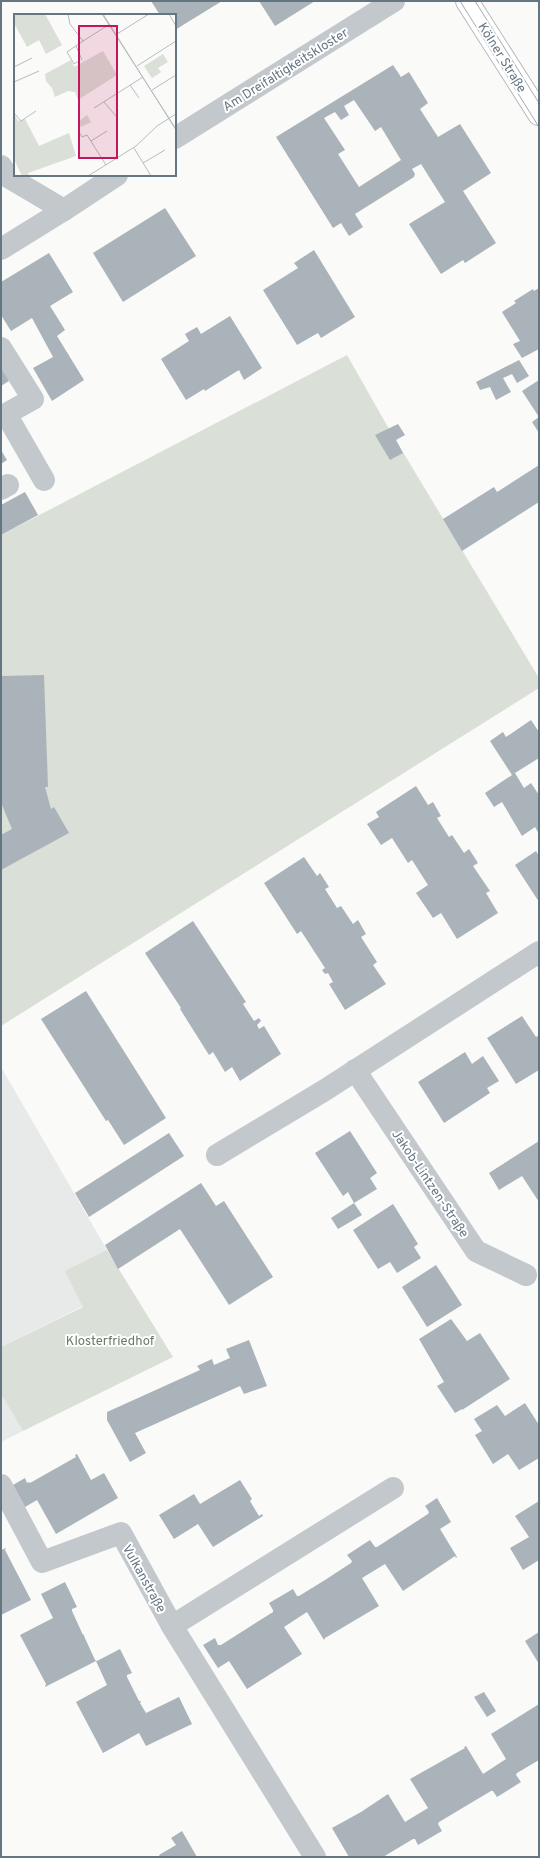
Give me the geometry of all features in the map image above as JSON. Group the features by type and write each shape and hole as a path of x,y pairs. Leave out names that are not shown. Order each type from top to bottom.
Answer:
{"main road":[{"name":"Kölner Straße","path":"468,1 539,112"}],"street":[{"name":"Am Dreifaltigkeitskloster","path":"176,137 394,1"},
{"path":"1,166 8,177 64,210"},
{"path":"1,249 115,176"},
{"path":"1,348 32,399 6,414 44,480"},
{"path":"216,1155 325,1090 539,952"},
{"name":"Jakob-Lintzen-Straße","path":"355,1070 476,1251 526,1275"},
{"name":"Vulkanstraße","path":"1,1485 42,1562 121,1533 172,1626 315,1857"},
{"name":"Vulkanstraße","path":"172,1626 393,1488"}],"shaded area":[{"path":"1,1067 107,1250 66,1271 83,1306 1,1347"},
{"path":"1,1394 23,1431 1,1442"}],"green space":[{"path":"347,355 389,429 539,678 539,688 1,1026 1,535"},
{"name":"Klosterfriedhof","path":"107,1250 173,1357 23,1431 1,1394 1,1347 83,1307 65,1271"}],"building":[{"path":"151,1 222,1 176,29 176,14 159,14"},
{"path":"259,1 315,1 275,26"},
{"path":"393,65 401,77 409,72 428,103 420,109 438,137 460,124 491,173 463,191 496,243 465,263 463,260 441,274 409,224 445,202 421,164 412,169 415,174 414,177 355,214 363,227 349,236 341,223 333,228 276,137","holes":["354,100 375,131 381,127 401,160 359,187 338,154 345,150 324,118 335,112 341,120 349,115 344,106"]},
{"path":"165,208 196,256 123,302 93,253"},
{"path":"314,250 355,317 321,338 318,333 297,345 263,290 298,268 294,263"},
{"path":"49,253 73,292 50,306 65,330 57,336 84,380 52,401 33,368 53,357 32,318 11,331 1,315 1,282"},
{"path":"539,288 539,349 522,358 513,344 520,341 502,312 516,303 514,301 533,289 534,291"},
{"path":"230,316 262,368 244,380 239,370 205,391 204,389 186,400 161,359 189,341 185,334 197,327 201,334"},
{"path":"1,355 15,377 1,386"},
{"path":"519,360 529,376 517,383 512,374 503,378 511,392 496,400 490,387 480,390 476,382"},
{"path":"539,380 539,417 522,391"},
{"path":"539,417 539,433 532,422"},
{"path":"398,424 405,435 396,440 403,453 390,460 375,435"},
{"path":"1,450 7,460 1,464"},
{"path":"539,465 539,502 462,551 443,519 494,487 497,492"},
{"path":"25,492 38,515 1,535 1,505"},
{"path":"44,675 48,787 45,787 51,809 54,807 69,833 1,870 1,835 12,829 2,805 1,794 1,676"},
{"path":"531,720 539,732 539,758 515,773 524,788 531,783 539,795 539,834 535,827 522,836 502,802 494,807 485,793 512,775 490,741 503,732 506,737"},
{"path":"416,786 428,805 433,802 441,816 437,818 449,837 452,835 464,853 469,849 478,863 473,866 490,891 486,893 498,913 457,939 441,913 433,918 416,893 428,885 412,860 408,863 392,838 381,845 367,824 379,817 376,812"},
{"path":"536,851 539,856 539,902 515,865"},
{"path":"304,857 317,876 320,873 329,887 325,889 337,908 341,906 353,924 358,920 366,934 361,937 377,962 373,965 386,984 345,1010 329,984 333,982 328,973 325,974 322,970 325,968 301,931 297,934 264,883"},
{"path":"193,921 246,1002 243,1004 254,1021 259,1018 261,1021 257,1025 259,1029 264,1026 281,1054 240,1081 232,1067 225,1072 213,1052 209,1055 180,1009 181,1008 145,953"},
{"path":"86,991 166,1118 124,1145 108,1120 106,1121 41,1019"},
{"path":"522,1016 536,1037 539,1035 539,1070 516,1084 487,1038"},
{"path":"465,1052 472,1064 483,1056 499,1081 487,1088 490,1093 444,1123 418,1082"},
{"path":"350,1131 377,1173 370,1178 377,1189 354,1203 348,1192 343,1196 315,1153"},
{"path":"169,1133 184,1156 89,1217 75,1193"},
{"path":"539,1141 539,1202 522,1176 499,1190 489,1173"},
{"path":"201,1183 216,1206 224,1201 273,1277 229,1305 180,1229 118,1269 105,1245"},
{"path":"354,1203 362,1215 338,1229 331,1218"},
{"path":"393,1204 418,1244 414,1247 421,1258 397,1273 390,1262 378,1269 353,1230"},
{"path":"436,1265 462,1305 427,1327 402,1287"},
{"path":"451,1319 467,1341 480,1333 510,1379 455,1413 437,1386 444,1382 419,1339"},
{"path":"249,1340 267,1386 244,1394 240,1386 135,1433 146,1453 130,1462 107,1420 107,1412 200,1370 197,1366 212,1359 214,1365 230,1358 226,1349"},
{"path":"525,1403 539,1425 539,1458 519,1470 508,1454 493,1464 475,1435 482,1431 474,1419 497,1405 505,1416"},
{"path":"77,1454 91,1480 104,1473 118,1498 56,1534 37,1500 25,1507 13,1485 25,1478 27,1483 30,1483 76,1457 75,1455"},
{"path":"240,1480 252,1499 250,1501 259,1516 262,1514 263,1516 213,1547 198,1524 174,1539 159,1515 194,1494 200,1504"},
{"path":"437,1498 451,1522 440,1529 457,1557 456,1558 455,1556 403,1591 385,1564 362,1578 379,1606 324,1640 307,1612 284,1627 302,1654 247,1689 229,1661 218,1668 203,1645 215,1638 218,1645 221,1645 273,1612 269,1603 293,1589 297,1596 299,1596 325,1580 351,1563 352,1561 347,1555 370,1540 375,1547 377,1547 428,1514 429,1512 425,1506"},
{"path":"539,1501 539,1560 523,1570 510,1548 529,1537 515,1516"},
{"path":"6,1548 5,1550 31,1600 1,1615 1,1550"},
{"path":"65,1582 77,1607 72,1609 72,1611 95,1660 97,1661 120,1649 132,1673 127,1675 127,1677 146,1713 179,1697 192,1724 146,1746 139,1733 103,1753 76,1702 107,1685 96,1661 45,1687 46,1684 20,1635 53,1618 41,1594"},
{"path":"539,1632 539,1664 525,1641"},
{"path":"484,1692 496,1711 487,1717 474,1697"},
{"path":"539,1704 539,1760 517,1773 516,1775 521,1782 497,1797 493,1791 491,1791 439,1822 438,1824 442,1831 418,1845 415,1839 413,1839 383,1857 349,1857 332,1828 361,1812 388,1794 405,1822 428,1808 410,1779 465,1748 464,1747 466,1746 483,1774 506,1759 491,1734"},
{"path":"182,1831 197,1857 160,1857 159,1855 176,1845 171,1838"}],"tram line":[{"path":"460,1 539,127"},
{"path":"475,1 539,103"}]}
